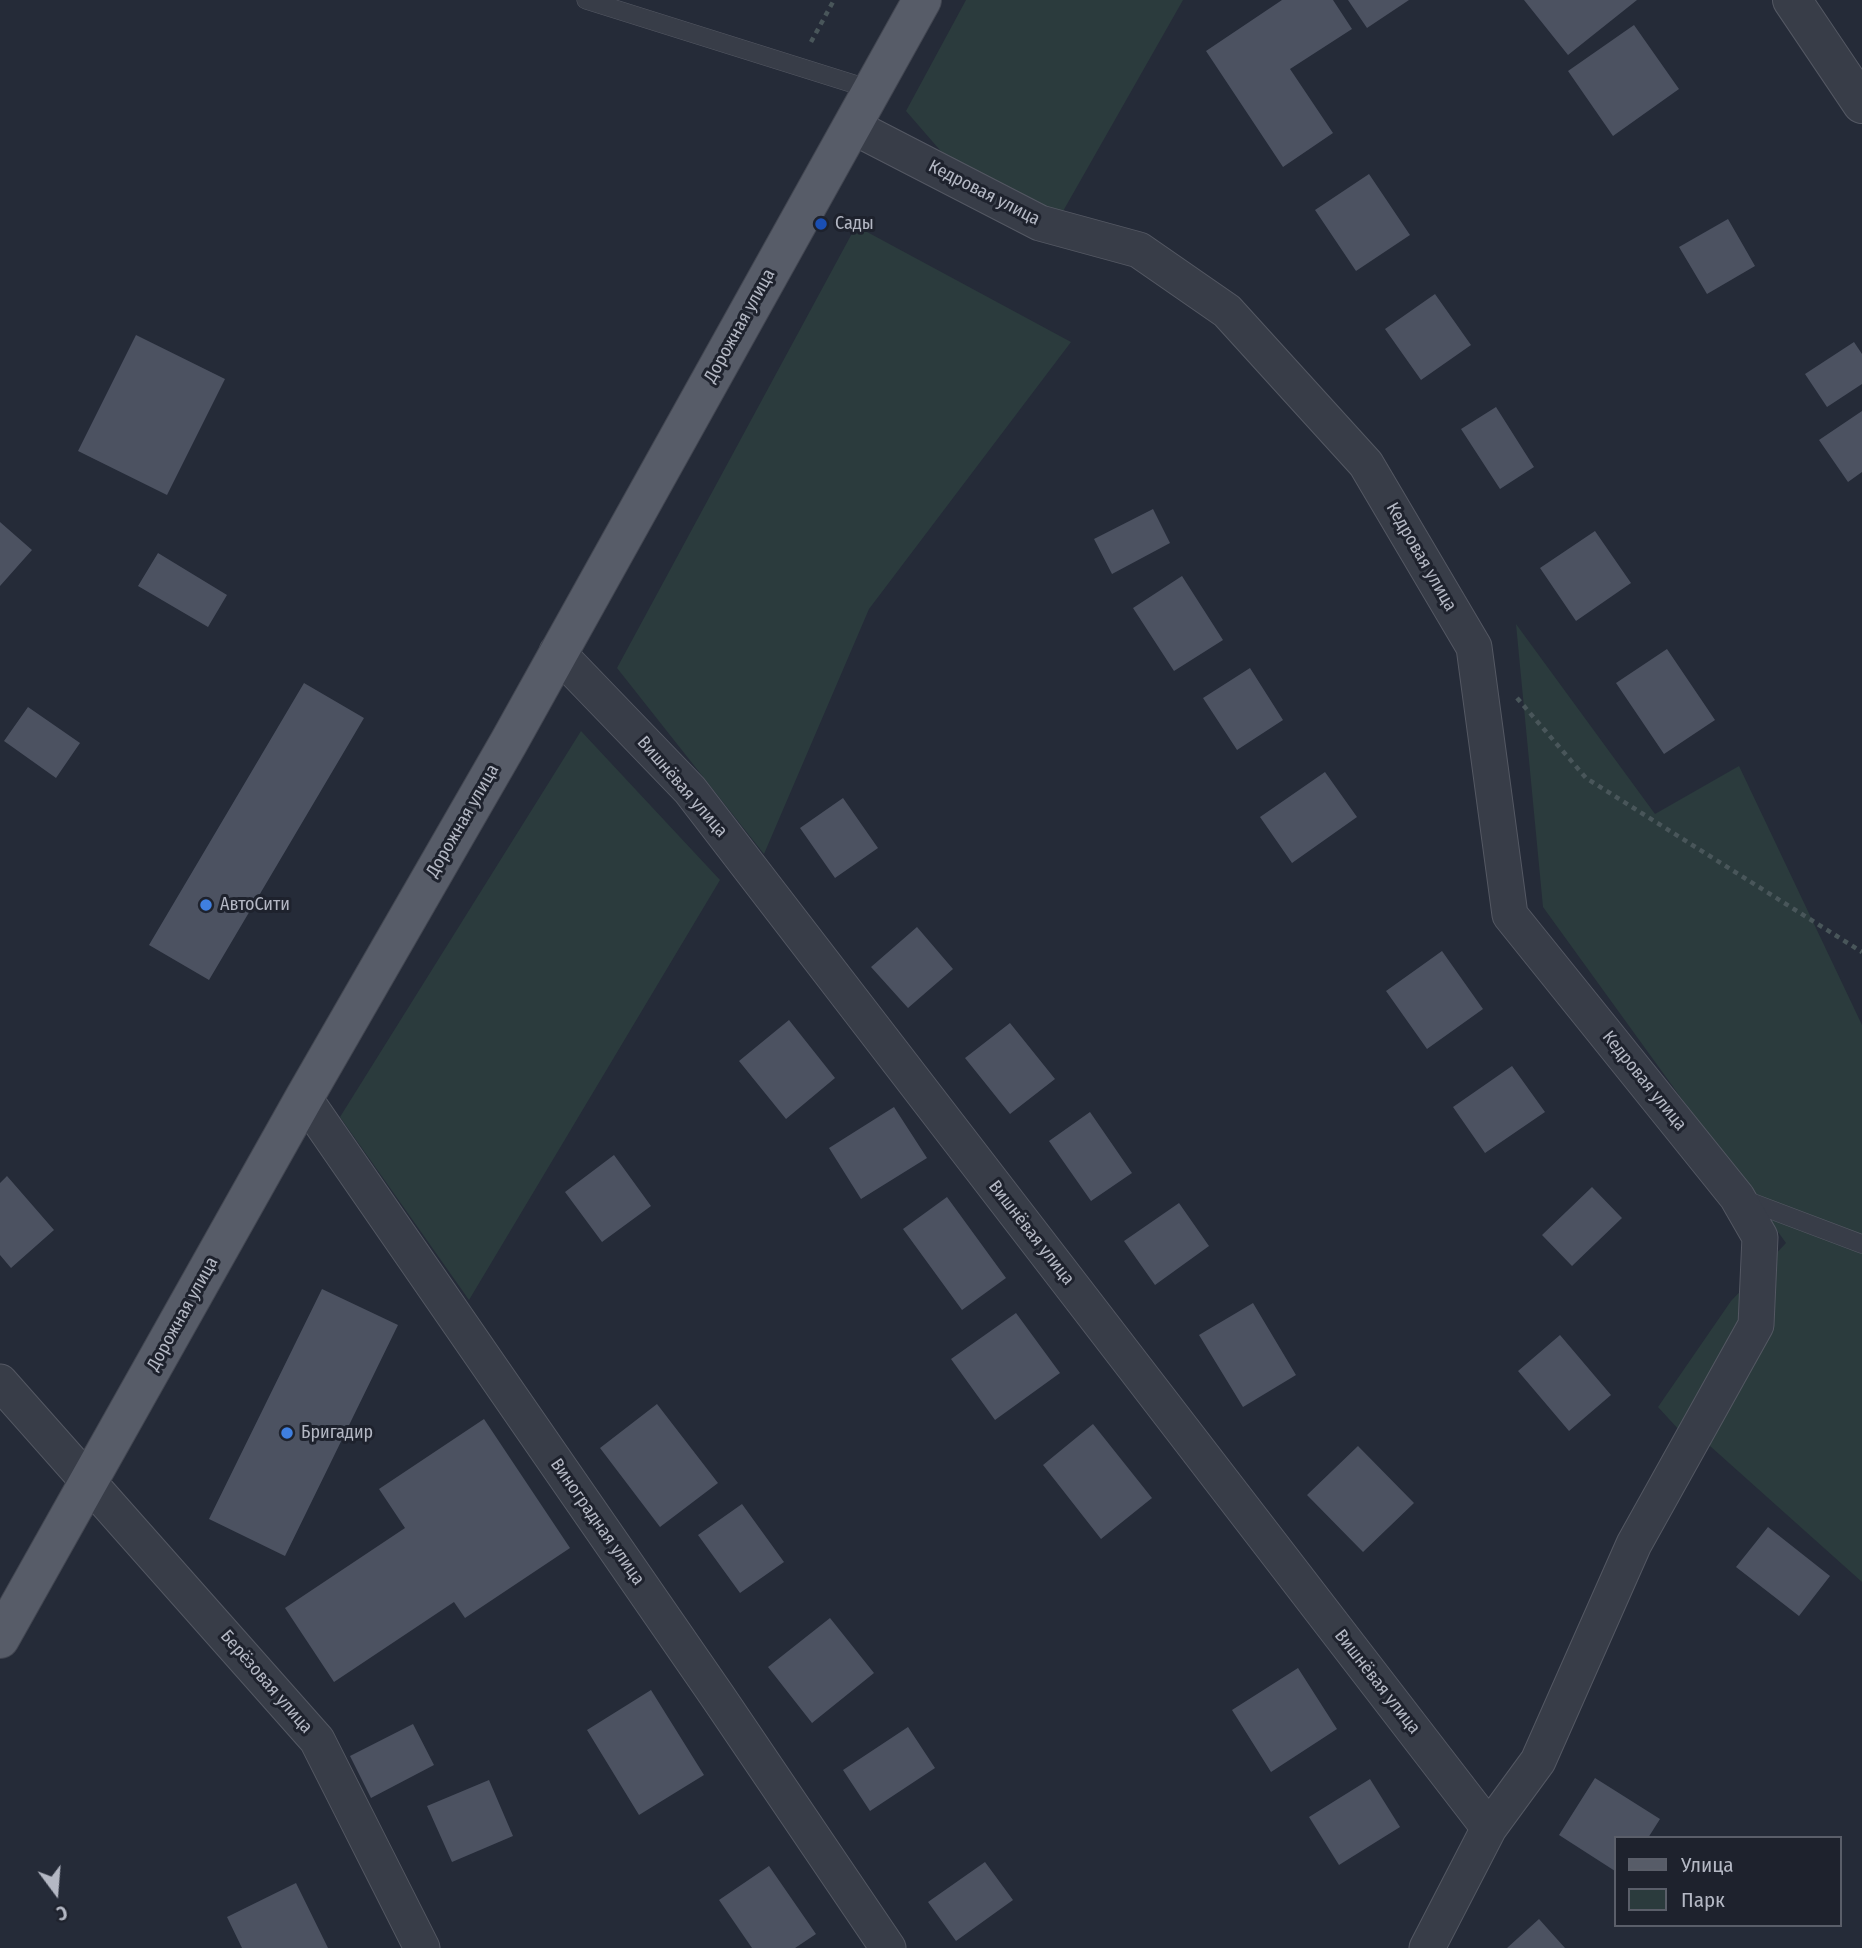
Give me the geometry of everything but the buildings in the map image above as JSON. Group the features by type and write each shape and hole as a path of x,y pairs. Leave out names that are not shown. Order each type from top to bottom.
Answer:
{"main road":[{"name":"Дорожная улица","path":"0,1639 304,1098 509,742 922,0"}],"street":[{"path":"1792,0 1862,104"},
{"name":"Кедровая улица","path":"852,126 1040,223 1139,250 1227,311 1366,464 1474,647 1510,915 1737,1197 1760,1237 1756,1325 1634,1544 1538,1761 1489,1828 1427,1948"},
{"name":"Вишнёвая улица","path":"557,652 690,790 1489,1828"},
{"name":"Виноградная улица","path":"304,1098 711,1686 888,1948"},
{"name":"Берёзовая улица","path":"0,1382 317,1740 422,1948"}],"lane":[{"path":"586,0 873,90"},
{"path":"1737,1197 1862,1244"}],"path":[{"path":"798,67 834,0"},
{"path":"1517,698 1586,778 1718,864 1862,952"}],"green space":[{"path":"966,0 1183,0 1058,220 978,194 906,111"},
{"path":"856,226 1071,342 869,609 764,854 617,668"},
{"path":"1516,624 1655,814 1739,766 1862,1025 1862,1582 1710,1446 1680,1431 1658,1407 1731,1301 1786,1243 1543,907"},
{"path":"581,731 720,880 469,1300 340,1117"}],"place":[{"name":"Сады","path":"821,224"},
{"name":"АвтоСити","path":"206,905"},
{"name":"Бригадир","path":"287,1433"}]}
